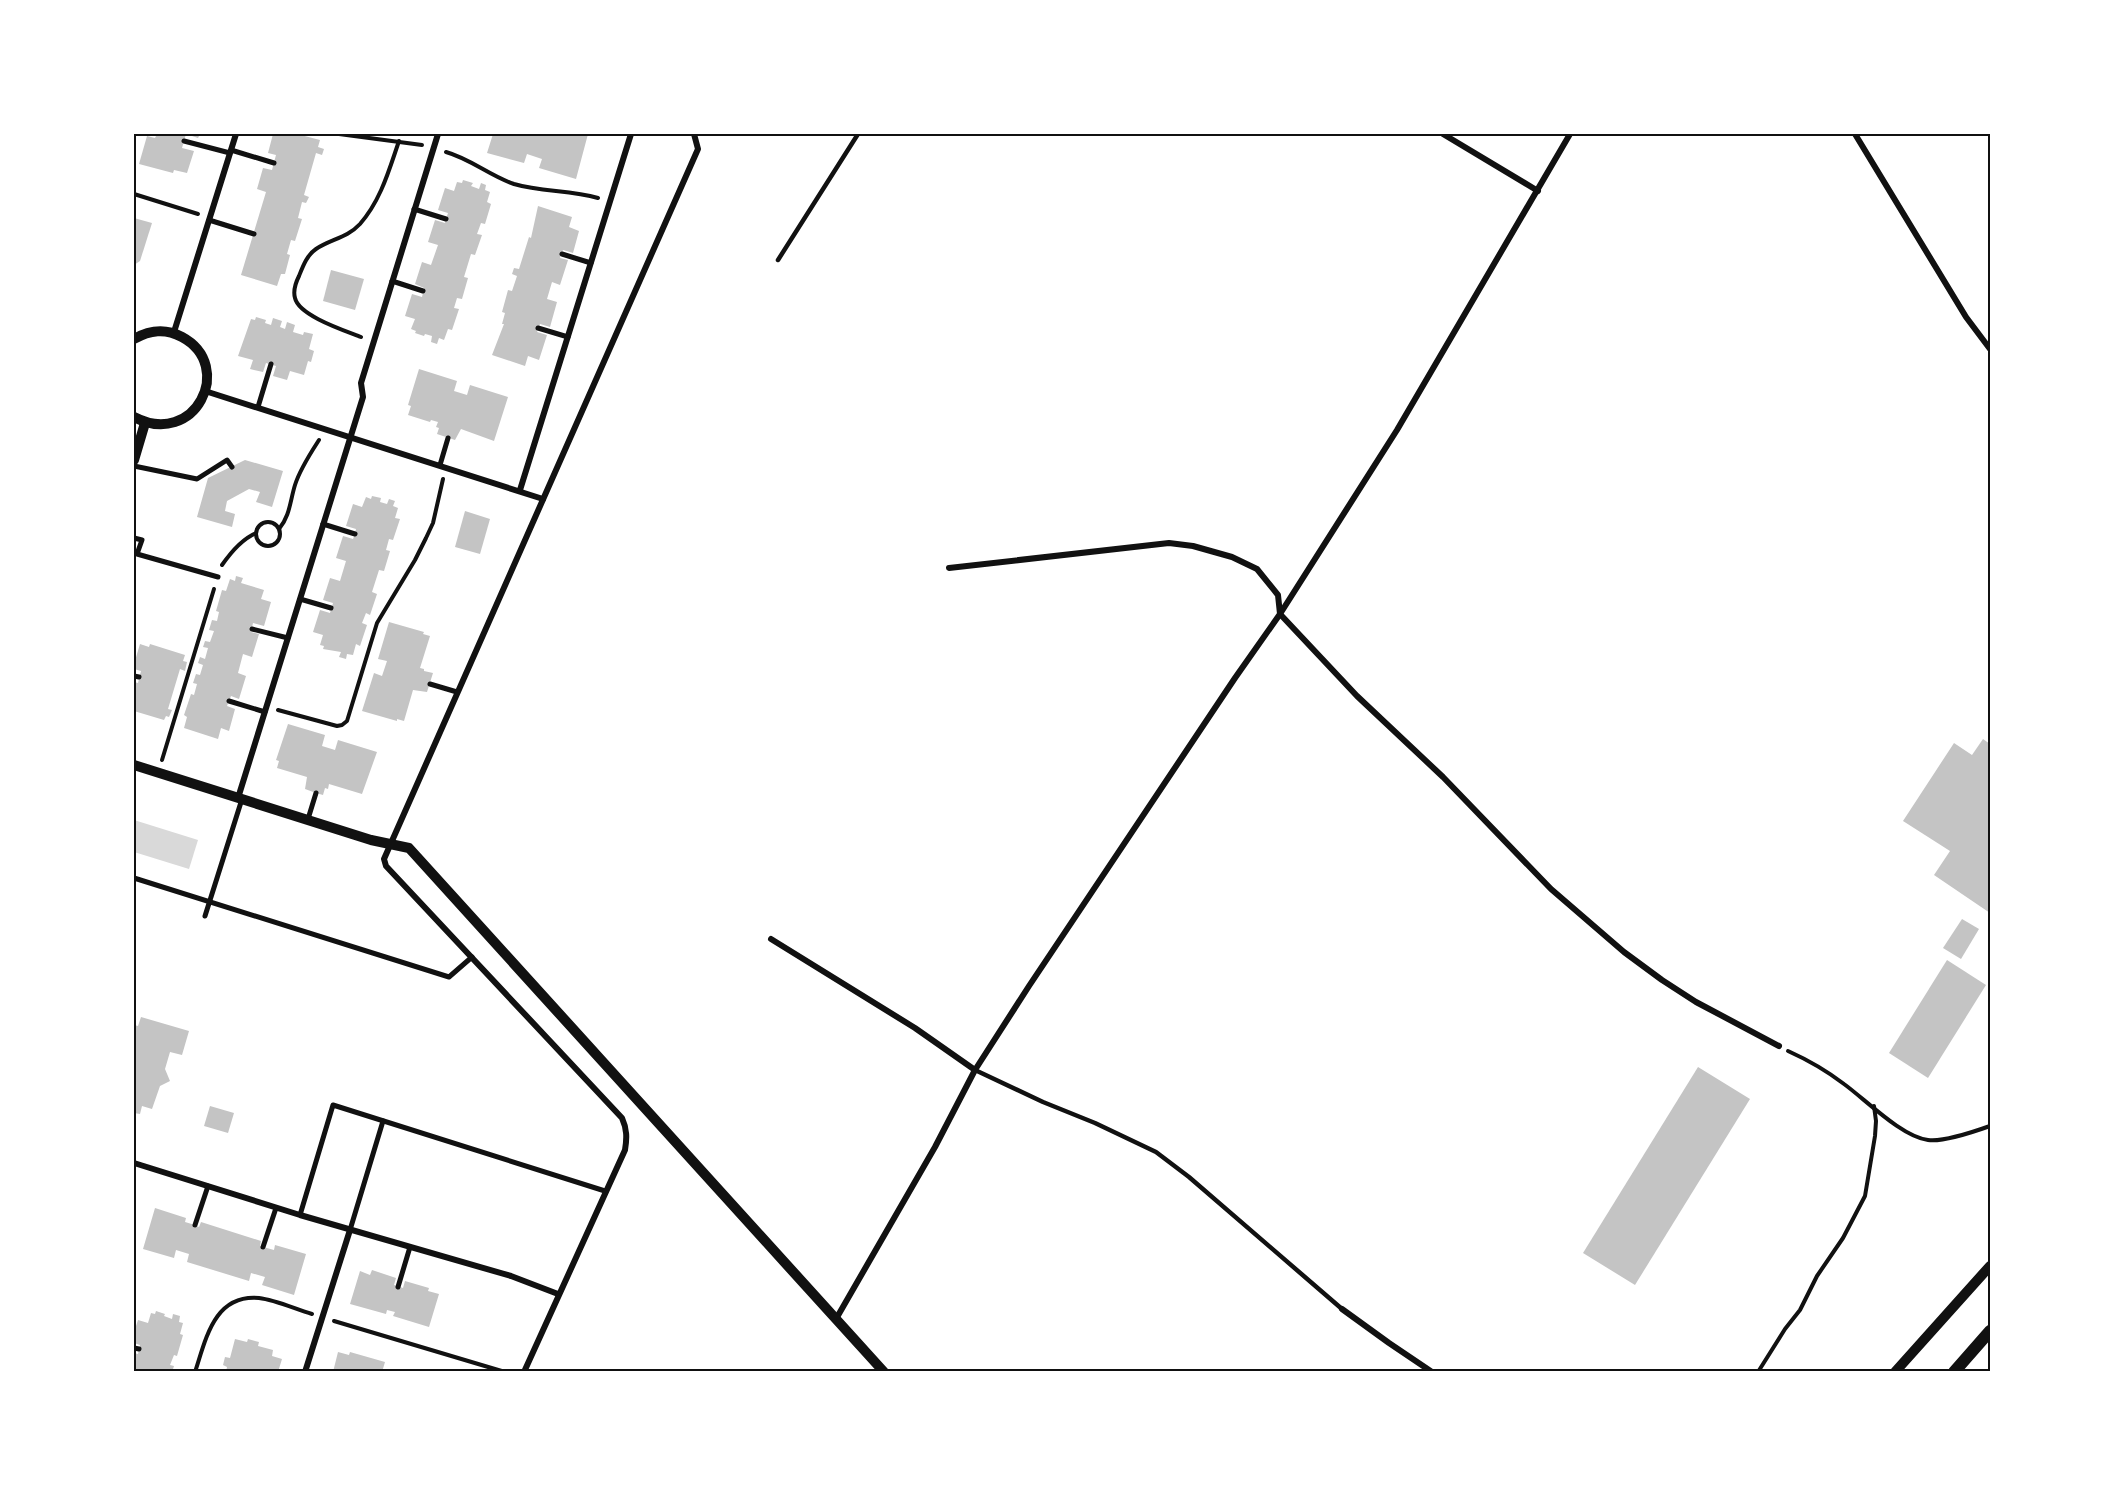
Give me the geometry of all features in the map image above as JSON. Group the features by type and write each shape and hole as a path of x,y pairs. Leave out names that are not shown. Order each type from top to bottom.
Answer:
{"main road":[{"path":"1954,1371 1990,1330"}],"street":[{"path":"174,332 236,134"},
{"path":"205,916 266,709 363,397 361,383 438,134"},
{"path":"520,490 631,134"},
{"path":"524,1371 625,1150 627,1133 622,1118 386,866 384,859 698,149 694,134"},
{"path":"1443,134 1538,191"},
{"path":"836,1319 935,1147 975,1070 1138,823 1280,614 1397,430 1570,134"},
{"path":"1855,134 1966,317 1990,349"},
{"path":"184,141 274,163"},
{"path":"414,208 446,219"},
{"path":"209,219 254,234"},
{"path":"561,254 591,263"},
{"path":"392,281 423,291"},
{"path":"538,328 568,337"},
{"path":"134,339 145,333 159,330 174,332 190,341 201,355 207,373 205,391 199,405 182,419 160,426 145,423 134,417"},
{"path":"258,407 271,364"},
{"path":"205,391 543,499"},
{"path":"134,460 145,423"},
{"path":"442,466 448,438"},
{"path":"134,466 197,479 227,460 232,467"},
{"path":"323,524 355,534"},
{"path":"134,538 142,540 137,554 218,577"},
{"path":"949,568 1169,543 1193,546 1232,557 1257,569 1278,595 1280,614 1357,696 1443,777 1551,889 1624,952 1696,1002 1779,1046"},
{"path":"300,599 331,608"},
{"path":"252,629 288,638"},
{"path":"430,684 457,692"},
{"path":"229,701 266,709"},
{"path":"134,765 371,840 409,848 884,1371"},
{"path":"308,819 316,793"},
{"path":"134,878 449,977 472,957"},
{"path":"771,939 915,1028 975,1070"},
{"path":"300,1215 333,1105 605,1191"},
{"path":"305,1371 383,1121"},
{"path":"134,1163 276,1208 511,1276 558,1294"},
{"path":"195,1225 208,1186"},
{"path":"263,1247 276,1208"},
{"path":"398,1287 410,1247"},
{"path":"1895,1371 1990,1266"},
{"path":"1342,1309 1432,1371"}],"lane":[{"path":"778,260 858,134"},
{"path":"975,1070 1156,1152 1189,1177 1342,1309"}],"path":[{"path":"339,134 399,141 433,148 467,159 492,175 514,184 544,191 585,194 610,201"},
{"path":"373,342 310,315 297,303 295,290 305,262 311,254 317,248 349,234 366,216 384,185 399,141"},
{"path":"134,194 209,219"},
{"path":"279,529 287,518 301,471 326,429"},
{"path":"266,709 337,726 347,721 377,623 415,560 433,523 442,466"},
{"path":"159,773 170,729 218,577 229,555 266,522 272,522 279,529 280,538 270,546 264,546 259,542 256,533"},
{"path":"1779,1046 1824,1070 1874,1106 1902,1130 1916,1138 1930,1140 1977,1131 1990,1126"},
{"path":"1758,1371 1800,1310 1817,1276 1843,1238 1865,1196 1875,1136 1874,1106"},
{"path":"195,1371 209,1330 224,1308 232,1303 257,1298 506,1371"}],"shaded area":[{"path":"134,820 198,840 189,869 134,852"}],"building":[{"path":"157,134 186,134 182,148 194,151 187,173 174,170 173,173 139,164 147,136 155,138"},
{"path":"186,134 200,134 198,138"},
{"path":"273,134 297,134 320,140 318,147 324,149 322,155 316,153 304,195 309,197 306,203 302,202 298,218 302,219 295,241 291,240 285,274 281,274 277,286 241,275 266,192 257,189 263,168 272,170 276,155 268,153"},
{"path":"493,134 588,134 576,179 539,168 542,159 527,154 524,163 487,153"},
{"path":"463,180 473,183 471,186 479,189 481,183 486,185 485,190 490,192 487,202 491,204 485,224 481,223 477,234 482,235 475,255 471,254 464,277 468,278 462,299 457,298 454,308 459,309 452,330 448,329 444,340 439,338 437,344 431,342 432,336 415,333 416,331 411,329 415,319 405,316 412,294 422,297 424,288 415,284 422,262 431,265 438,245 428,242 435,220 445,223 448,213 438,210 445,188 454,191 457,182 462,183"},
{"path":"538,206 572,217 569,227 579,231 573,253 563,250 560,258 568,260 560,285 552,282 547,299 557,302 550,327 540,324 537,332 547,335 539,360 528,356 525,366 492,355 504,324 502,324 505,313 502,312 508,290 512,291 517,276 512,274 514,268 519,269 529,237 531,238"},
{"path":"134,218 152,223 140,261 134,265"},
{"path":"331,270 364,279 355,310 323,301"},
{"path":"256,317 266,320 265,323 271,325 273,318 282,321 280,327 285,329 287,322 295,325 293,332 303,335 304,332 313,334 309,349 314,351 304,375 290,371 287,380 273,376 276,366 266,363 263,372 250,369 253,360 238,356 251,319 255,320"},
{"path":"419,369 457,381 454,391 467,395 470,385 508,397 494,441 461,429 455,440 437,434 438,422 431,420 430,422 408,415 411,406 408,405"},
{"path":"245,460 283,471 272,507 256,502 260,492 249,489 227,501 225,511 235,514 232,527 197,517 208,478"},
{"path":"372,496 381,498 380,502 387,504 389,499 395,501 393,506 398,508 395,518 400,519 393,540 389,539 386,550 390,551 384,571 379,570 372,592 377,594 370,615 366,613 362,623 367,625 360,646 356,644 353,655 347,654 346,659 339,657 341,652 323,649 324,646 320,645 323,635 313,632 320,610 330,613 333,603 323,600 330,578 340,581 346,561 336,558 343,536 353,539 355,534 356,529 346,526 353,504 362,507 366,497 371,499"},
{"path":"465,511 490,519 480,554 455,547"},
{"path":"236,576 243,578 241,583 264,590 261,599 271,602 264,626 253,623 251,632 259,634 252,657 243,654 238,673 246,676 239,699 231,696 227,706 235,709 229,731 221,728 218,739 184,728 187,717 184,715 191,694 194,695 197,684 193,683 196,674 200,675 203,665 198,663 200,657 205,659 208,648 203,647 205,641 210,642 214,631 209,630 212,620 217,621 219,612 216,611 222,590 226,591 230,579 235,581"},
{"path":"389,622 424,632 423,634 430,636 420,668 433,673 427,692 413,690 404,721 362,711 374,673 382,676 387,661 378,659"},
{"path":"140,644 149,647 150,644 185,655 183,661 187,662 185,671 180,669 168,709 172,710 169,717 166,716 164,720 134,711 134,682 138,683 141,671 134,669 134,664"},
{"path":"288,724 325,735 322,746 335,750 338,740 377,752 362,794 329,784 323,795 316,793 305,789 307,777 277,768 279,761 276,760"},
{"path":"1983,739 1990,744 1990,913 1934,875 1950,851 1903,821 1954,743 1972,755"},
{"path":"1962,919 1979,929 1961,959 1943,948"},
{"path":"1947,960 1986,985 1928,1078 1889,1053"},
{"path":"141,1017 189,1031 182,1055 170,1052 165,1069 170,1081 160,1086 152,1109 142,1106 140,1114 134,1113 134,1025 138,1026"},
{"path":"1698,1067 1750,1099 1635,1285 1583,1253"},
{"path":"210,1106 234,1113 228,1133 204,1126"},
{"path":"155,1208 186,1218 185,1222 199,1227 201,1222 261,1241 260,1246 263,1247 274,1250 275,1245 306,1254 294,1295 262,1285 265,1277 251,1273 249,1281 187,1262 189,1254 176,1250 174,1258 143,1249"},
{"path":"372,1270 396,1278 394,1285 403,1288 405,1281 429,1288 428,1291 439,1294 429,1327 393,1316 395,1312 387,1310 386,1314 350,1304 360,1271 370,1275"},
{"path":"156,1311 172,1319 173,1314 180,1316 179,1322 183,1323 180,1334 183,1335 177,1356 174,1355 170,1365 174,1366 172,1372 134,1372 134,1353 138,1354 140,1345 134,1343 134,1332 138,1320 148,1323 151,1313 155,1314"},
{"path":"235,1339 259,1342 258,1346 273,1350 272,1356 282,1359 278,1372 226,1372 227,1367 223,1365 225,1357 230,1358"},
{"path":"338,1352 349,1355 350,1352 385,1362 382,1372 333,1372"}]}
